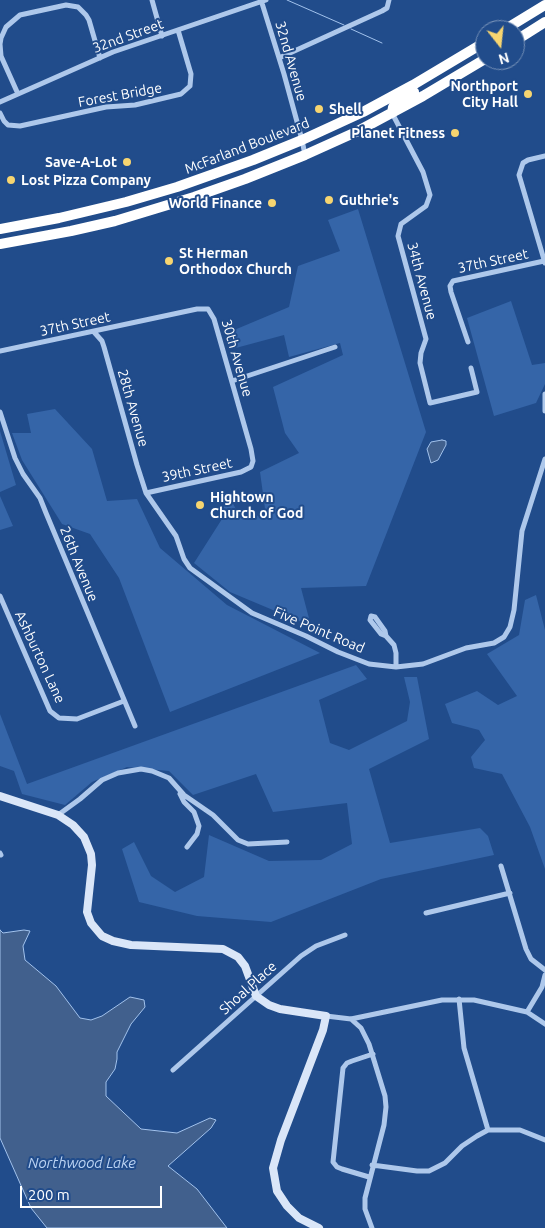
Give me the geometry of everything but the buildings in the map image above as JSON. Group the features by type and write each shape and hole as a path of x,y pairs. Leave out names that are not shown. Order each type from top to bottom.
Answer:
{"highway":[{"path":"520,20 544,5"},
{"path":"525,35 545,22"},
{"name":"McFarland Boulevard","path":"0,229 76,215 160,193 225,171 302,140 363,112 475,48"},
{"name":"McFarland Boulevard","path":"0,244 71,231 151,211 224,187 305,155 392,113 475,65"},
{"path":"392,113 393,107 425,84 427,77"}],"street":[{"path":"152,0 162,36"},
{"name":"32nd Street","path":"0,102 100,58 263,1"},
{"name":"32nd Avenue","path":"263,1 305,155"},
{"path":"279,58 377,14 387,8 389,2"},
{"path":"18,94 1,56 0,44 6,27 20,15 66,5 78,7 89,20 100,58"},
{"name":"Forest Bridge","path":"0,113 8,125 20,126 106,107 135,105 181,94 190,86 191,74 178,30"},
{"name":"34th Avenue","path":"392,113 423,172 430,195 426,206 401,224 398,236 426,339 420,363 430,403 477,392 471,368"},
{"path":"545,156 528,160 520,169 520,180 545,262"},
{"name":"37th Street","path":"468,342 450,286 453,281 545,262"},
{"name":"30th Avenue","path":"155,318 197,309 208,309 214,318 251,449 253,461 251,467"},
{"name":"37th Street","path":"0,351 155,318"},
{"name":"28th Avenue","path":"94,332 102,341 106,352 146,493"},
{"path":"232,381 335,347"},
{"path":"545,394 545,411"},
{"name":"26th Avenue","path":"0,412 15,458 26,479 40,498 134,726"},
{"name":"Five Point Road","path":"146,493 151,503 176,536 190,568 242,607 257,616 369,664 396,666 423,664 466,648 494,642 504,637 507,632 514,610 522,531 545,459"},
{"name":"39th Street","path":"146,493 241,472 251,467"},
{"name":"Ashburton Lane","path":"0,596 3,611 50,711 59,718 77,719 124,702"},
{"path":"370,614 375,617 378,626 385,631 386,636 394,645 396,666"},
{"path":"58,815 102,780 129,770 141,769 164,774 188,799 213,815 238,840 248,844 287,842"},
{"path":"180,791 184,802 194,812 199,826 197,834 187,847"},
{"path":"1,798 58,815 77,829 89,848 92,865 87,912 91,924 102,936 113,941 137,945 223,949 233,953 245,966 256,996 269,1005 280,1009 351,1019 442,1000 459,999 474,1000 527,1012 545,1024"},
{"path":"501,866 526,949 531,959 545,970"},
{"path":"426,913 510,893"},
{"name":"Shoal Place","path":"173,1070 301,956 316,946 345,935"},
{"path":"527,1012 542,987 545,975"},
{"path":"459,999 464,1048 488,1130"},
{"path":"319,1228 299,1218 287,1206 277,1191 273,1168 281,1140 323,1030 326,1016"},
{"path":"361,1028 363,1017"},
{"path":"351,1019 361,1028 373,1054 384,1090 386,1108 384,1125 369,1177 365,1204 372,1228"},
{"path":"369,1177 337,1167 333,1162 343,1068 347,1063 373,1054"},
{"path":"372,1165 429,1171 445,1163 462,1146 488,1130 520,1130 545,1140"}],"shaded area":[{"path":"358,209 426,432 366,586 301,588 311,626 230,592 194,563 222,519 225,499 230,498 239,515 266,516 260,472 299,453 285,433 273,387 343,355 340,343 289,357 284,335 232,349 227,333 289,307 298,266 340,251 328,220"},
{"path":"511,301 532,365 545,363 545,384 536,403 494,416 467,318"},
{"path":"55,409 92,449 107,501 137,499 160,548 227,605 320,653 170,712 119,578 90,534 62,524 22,460 12,433 31,433 27,414"},
{"path":"0,431 16,485 0,492"},
{"path":"0,496 13,526 0,530"},
{"path":"536,595 545,630 545,869 530,827 502,774 474,768 471,757 485,740 479,730 452,723 445,704 477,691 498,705 517,696 487,654 519,635 525,600"},
{"path":"356,665 367,679 319,700 330,743 349,750 407,721 410,702 404,677 417,677 429,739 369,769 390,843 480,828 488,836 494,855 381,879 271,922 197,916 139,902 122,849 134,842 151,876 175,892 204,877 209,835 269,861 321,860 352,844 347,803 273,812 256,774 193,795 169,771 127,767 92,782 65,805 22,794 14,771 0,766 0,714 27,784"}],"water":[{"path":"446,441 446,445 438,460 431,463 427,449 431,442"},
{"name":"Northwood Lake","path":"0,930 3,933 30,931 23,946 25,960 56,986 80,1018 91,1020 102,1016 130,997 144,1000 145,1007 131,1024 117,1052 115,1069 106,1082 106,1096 141,1129 177,1133 210,1118 216,1120 211,1128 168,1166 197,1189 227,1228 47,1228 31,1208 0,1138"}],"waterway":[{"path":"287,0 344,25"},
{"path":"351,29 382,43"}],"place":[{"name":"Northport City Hall","path":"528,94"},
{"name":"Shell","path":"319,109"},
{"name":"Planet Fitness","path":"455,133"},
{"name":"Save-A-Lot","path":"127,162"},
{"name":"Lost Pizza Company","path":"11,180"},
{"name":"Guthrie's","path":"329,200"},
{"name":"World Finance","path":"272,203"},
{"name":"St Herman Orthodox Church","path":"169,261"},
{"name":"Hightown Church of God","path":"200,505"}]}
